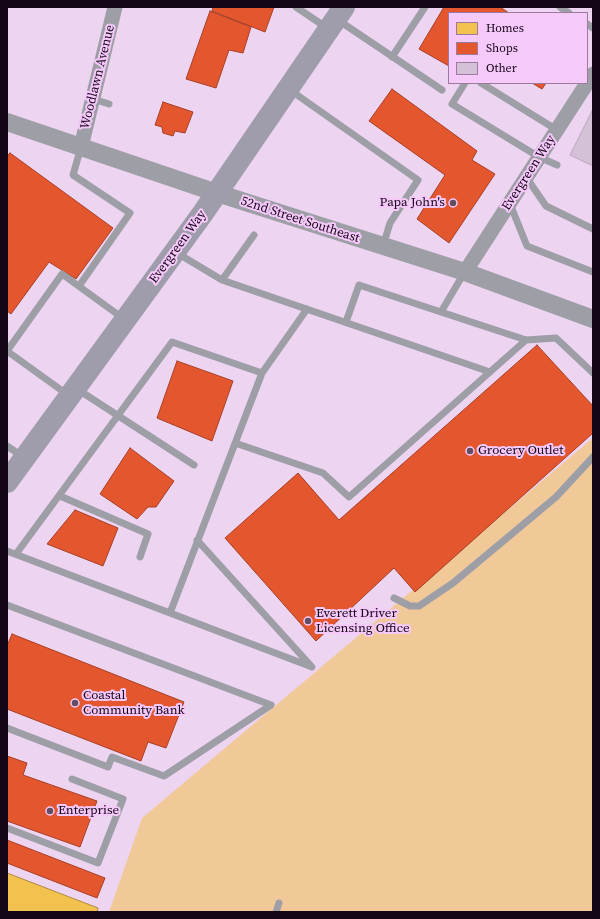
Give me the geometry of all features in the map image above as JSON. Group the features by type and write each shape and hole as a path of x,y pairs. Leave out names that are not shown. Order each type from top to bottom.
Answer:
{"main road":[{"name":"Evergreen Way","path":"7,482 217,193 336,18"}],"street":[{"name":"Woodlawn Avenue","path":"81,147 115,7"},
{"name":"Evergreen Way","path":"464,272 587,84"},
{"name":"52nd Street Southeast","path":"7,122 217,193 464,272 593,319"}],"lane":[{"path":"296,7 336,18 442,90"},
{"path":"392,57 425,7"},
{"path":"464,84 452,104 539,157 557,165"},
{"path":"482,84 557,130"},
{"path":"288,88 418,180 390,224 382,246"},
{"path":"93,99 109,104"},
{"path":"79,286 130,213 73,175 81,147"},
{"path":"526,177 546,206 593,228"},
{"path":"510,203 527,246 593,272"},
{"path":"222,280 254,235"},
{"path":"175,252 222,280 490,372"},
{"path":"441,312 464,272"},
{"path":"125,320 62,274 7,351 73,392 118,416 194,465"},
{"path":"346,322 359,285 526,340 556,338 593,373"},
{"path":"170,613 262,373 307,309"},
{"path":"235,443 323,473 349,497 526,340"},
{"path":"16,554 172,342 262,373"},
{"path":"7,446 25,458"},
{"path":"394,598 410,606 419,606 453,583 556,497 593,457"},
{"path":"60,496 148,534 140,557"},
{"path":"7,551 312,667 197,540"},
{"path":"7,604 271,705 164,776 112,757 108,767 7,728"},
{"path":"7,828 98,863 123,799 72,779"},
{"path":"276,912 279,903"}],"shaded area":[{"path":"593,438 593,912 109,912 142,818"}],"building: Homes":[{"path":"7,873 98,908 97,912 7,912"}],"building: Shops":[{"path":"213,7 274,7 265,32 212,11"},
{"path":"444,7 500,7 508,12 448,12 448,65 419,49"},
{"path":"210,11 251,27 243,53 229,50 216,88 186,79"},
{"path":"534,84 545,84 542,89"},
{"path":"392,89 477,151 472,160 495,174 449,243 417,219 445,175 369,121"},
{"path":"163,102 193,112 185,133 175,131 173,136 163,133 162,127 155,125"},
{"path":"10,153 113,228 76,279 49,262 11,314 7,311 7,156"},
{"path":"537,345 593,406 593,433 415,592 394,568 316,641 225,538 298,473 339,520"},
{"path":"177,361 233,381 212,441 157,418"},
{"path":"130,448 174,481 156,507 148,507 137,519 100,494"},
{"path":"75,510 118,528 103,566 47,544"},
{"path":"12,634 184,702 166,748 148,742 141,761 7,709 7,646"},
{"name":"Enterprise","path":"7,756 27,763 23,775 97,801 80,847 7,821"},
{"path":"7,840 105,878 97,898 7,863"}],"building: Other":[{"path":"593,109 593,166 570,155"}],"place":[{"name":"Papa John's","path":"453,203"},
{"name":"Grocery Outlet","path":"470,451"},
{"name":"Everett Driver Licensing Office","path":"308,621"},
{"name":"Coastal Community Bank","path":"75,703"},
{"name":"Enterprise","path":"50,811"}]}
